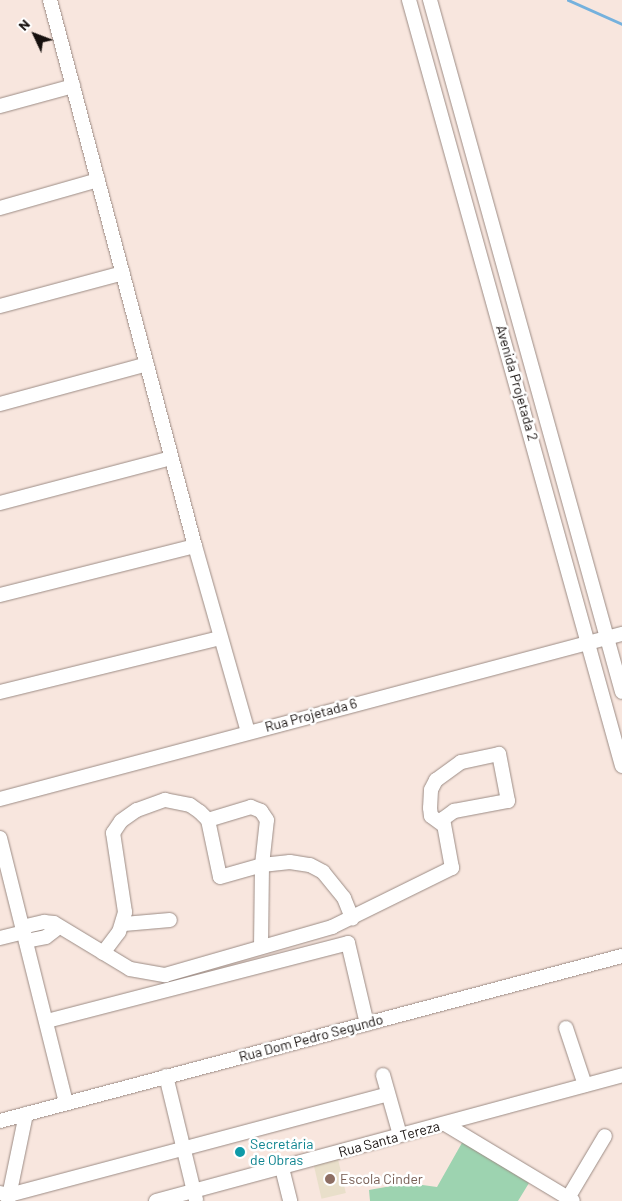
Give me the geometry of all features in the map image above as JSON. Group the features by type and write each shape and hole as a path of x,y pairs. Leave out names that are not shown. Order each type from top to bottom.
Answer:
{"street":[{"path":"50,0 194,546 248,732"},
{"name":"Avenida Projetada 2","path":"409,0 622,766"},
{"name":"Avenida Projetada 2","path":"430,0 622,692"},
{"path":"0,106 73,86"},
{"path":"0,208 98,180"},
{"path":"0,306 123,273"},
{"path":"0,404 147,364"},
{"path":"0,503 171,458"},
{"path":"0,595 194,546"},
{"name":"Rua Projetada 6","path":"0,799 622,634"},
{"path":"0,692 220,638"},
{"path":"0,938 24,933 46,937 59,927 138,972 165,975 332,927 452,868 442,824 446,814 508,802 499,754 462,762 436,780 431,790 431,816 442,824"},
{"path":"103,953 124,924 125,901 113,833 117,824 137,810 165,800 190,805 208,820 220,877 262,865 290,862 310,865 323,872 344,898 352,918"},
{"path":"208,820 252,807 262,810 267,820 262,865 262,947"},
{"path":"0,838 66,1102"},
{"path":"124,924 170,920"},
{"path":"47,1021 348,943 368,1024"},
{"name":"Rua Dom Pedro Segundo","path":"0,1121 622,956"},
{"path":"566,1028 585,1085"},
{"path":"383,1075 400,1135"},
{"name":"Rua Santa Tereza","path":"156,1201 195,1196 282,1168 622,1075"},
{"path":"166,1076 195,1196"},
{"path":"26,1114 6,1196 183,1147 388,1094"},
{"path":"445,1124 570,1199 605,1136"},
{"path":"282,1168 290,1201"}],"shaded area":[{"name":"Escola Cinder","path":"338,1159 346,1193 322,1199 314,1165"}],"green space":[{"path":"463,1141 529,1183 518,1201 370,1201 369,1190 408,1183 437,1187"}],"waterway":[{"path":"568,0 622,24"}],"place":[{"name":"Secretária de Obras","path":"240,1152"},
{"name":"Escola Cinder","path":"330,1179"}]}
